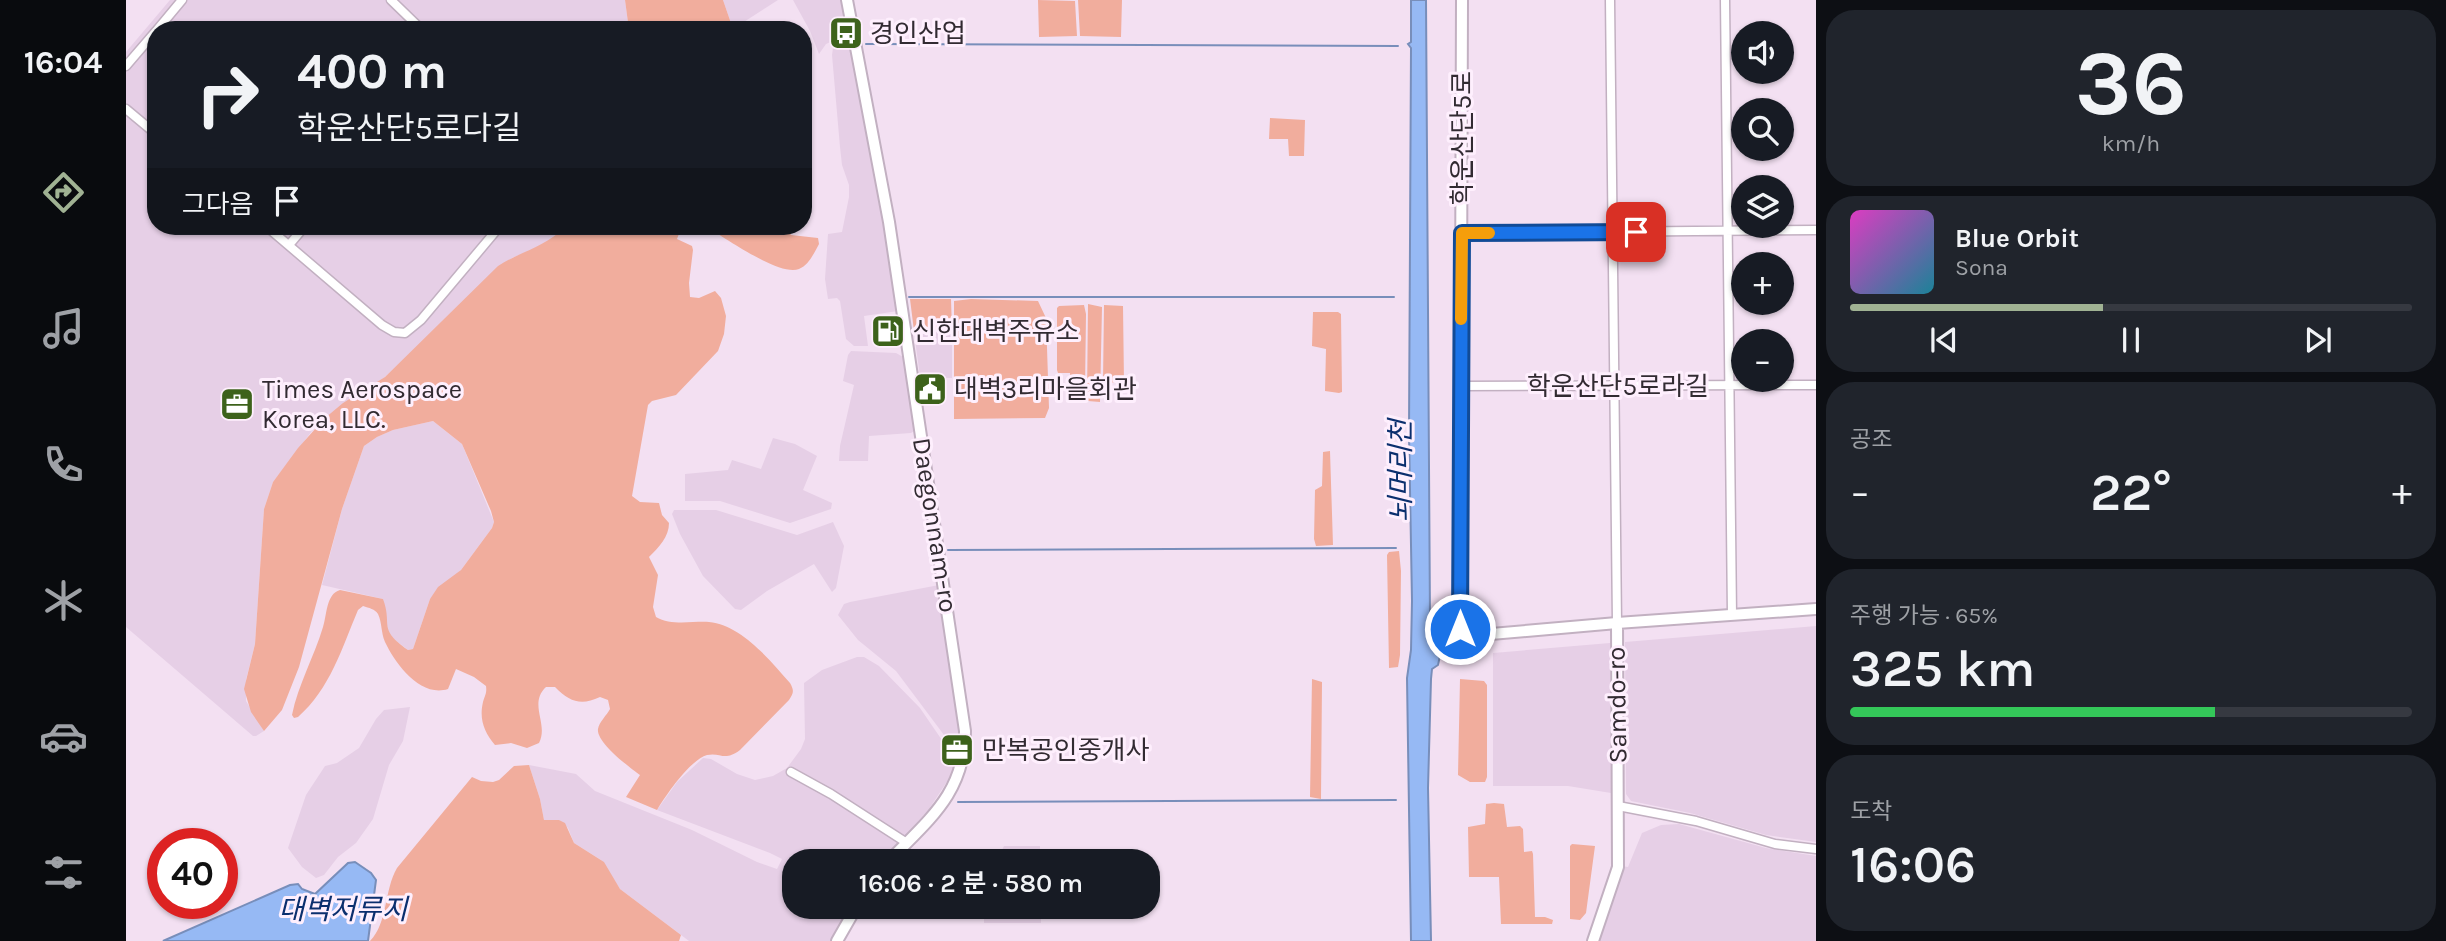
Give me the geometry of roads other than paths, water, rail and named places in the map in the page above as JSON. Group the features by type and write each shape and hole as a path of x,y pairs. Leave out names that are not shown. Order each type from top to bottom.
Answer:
{"street":[{"path":"164,21 182,0"},
{"path":"391,0 413,21"},
{"name":"Daegonnam-ro","path":"847,0 890,222 965,732 964,755 954,786 900,849"},
{"name":"학운산단5로","path":"1462,0 1460,629 1468,636 1616,623"},
{"path":"1611,0 1616,623"},
{"path":"1725,0 1732,615"},
{"path":"126,65 147,40"},
{"path":"126,109 147,126"},
{"path":"1462,233 1816,230"},
{"path":"277,235 382,325 394,332 405,333 421,320 492,235"},
{"path":"289,245 297,235"},
{"name":"학운산단5로라길","path":"1461,386 1816,385"},
{"name":"Samdo-ro","path":"1594,941 1618,867 1616,623 1816,609"},
{"path":"790,772 831,794 906,843"},
{"path":"1618,806 1696,821 1775,844 1816,849"},
{"path":"837,941 850,919"}],"water":[{"path":"1411,0 1426,0 1430,622 1431,646 1441,651 1438,665 1432,669 1431,679 1428,788 1431,941 1411,941 1407,678 1411,650 1412,601 1409,434 1411,48 1408,44 1411,42"},
{"name":"대벽저류지","path":"355,862 376,880 368,941 163,941 213,919 238,919 238,908 290,885 298,884 302,889 315,894 348,863"}],"waterway":[{"path":"866,44 1398,46"},
{"path":"909,297 1394,297"},
{"path":"948,550 1396,548"},
{"path":"958,802 1396,800"}],"place":[{"name":"경인산업","path":"846,33"},
{"name":"신한대벽주유소","path":"888,331"},
{"name":"대벽3리마을회관","path":"930,389"},
{"name":"Times Aerospace Korea, LLC.","path":"237,404"},
{"name":"만복공인중개사","path":"957,750"}],"water label":[{"name":"뇌머리천","path":"1400,471"}]}
